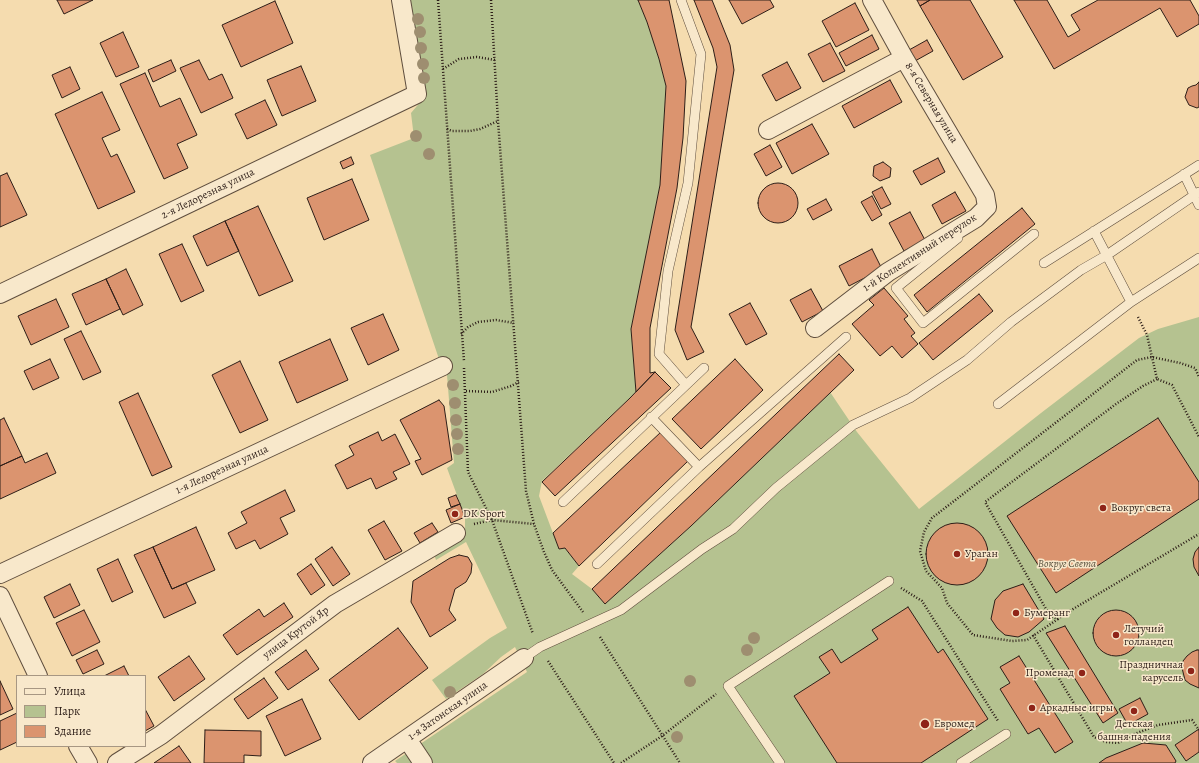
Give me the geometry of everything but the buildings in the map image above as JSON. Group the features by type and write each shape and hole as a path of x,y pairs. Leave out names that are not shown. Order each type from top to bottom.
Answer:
{"street":[{"name":"2-я Ледорезная улица","path":"0,294 416,94 401,0"},
{"name":"8-я Северная улица","path":"872,0 904,58 985,195 981,212"},
{"path":"768,130 904,58"},
{"name":"1-й Коллективный переулок","path":"815,328 888,272 981,212"},
{"name":"1-я Ледорезная улица","path":"0,574 443,366"},
{"name":"улица Крутой Яр","path":"146,745 335,604 456,533"},
{"path":"0,596 38,675"},
{"name":"1-я Затонская улица","path":"372,763 524,658"},
{"path":"407,739 423,763"},
{"path":"79,747 88,763"},
{"name":"улица Крутой Яр","path":"117,763 142,747"}],"lane":[{"path":"681,0 701,54 688,183 668,271 659,354 686,385"},
{"path":"1044,263 1199,164"},
{"path":"1184,174 1197,194 1199,205"},
{"path":"524,658 540,647 621,610 702,549 733,529 776,488 853,425 910,398 967,360 1011,322 1081,270 1107,255 1197,194"},
{"path":"981,212 961,235 896,288 923,323 1034,234"},
{"path":"1094,231 1131,302"},
{"path":"998,404 1131,302 1199,258"},
{"path":"597,564 699,467 846,337"},
{"path":"563,502 704,368"},
{"path":"652,417 699,467"},
{"path":"780,763 728,686 889,581"},
{"path":"961,763 1006,734"}],"path":[{"path":"438,0 446,129 466,391 468,472 492,520 534,636"},
{"path":"491,0 498,121 526,491 534,524 552,570 585,614"},
{"path":"443,69 459,59 477,57 495,60"},
{"path":"446,129 452,131 470,131 480,129 498,121"},
{"path":"1131,302 1147,335 1157,379"},
{"path":"461,334 468,327 478,322 496,320 514,323"},
{"path":"1199,377 1195,368 1180,362 1152,357 1137,360 932,518 924,532 920,551 926,571 942,588 947,603 973,635 1019,641 1026,640 1064,614 1199,534"},
{"path":"1058,619 1050,616 985,502 1116,404 1143,386 1157,379 1172,385 1199,437"},
{"path":"466,391 492,392 511,386 518,382"},
{"path":"477,522 492,520 534,524"},
{"path":"889,581 922,601 1006,734"},
{"path":"598,634 680,763"},
{"path":"1033,635 1094,737 1106,742 1118,743 1132,735 1158,726 1192,720 1198,730"},
{"path":"547,658 614,763"},
{"path":"621,763 662,736 728,686"}],"green space":[{"name":"Вокруг Света","path":"407,0 638,0 647,22 666,86 660,185 631,329 636,392 542,481 539,496 559,549 565,548 579,566 572,574 592,589 605,604 691,526 830,392 857,432 919,509 1139,338 1158,329 1199,317 1199,763 397,763 395,761 527,672 515,647 501,657 483,674 446,699 432,680 490,638 507,628 466,542 436,560 433,551 465,534 465,517 447,468 454,463 447,375 439,359 370,155 414,138 411,113 422,100"}],"place":[{"name":"Вокруг света","path":"1103,508"},
{"name":"DK Sport","path":"455,514"},
{"name":"Ураган","path":"957,554"},
{"name":"Бумеранг","path":"1016,613"},
{"name":"Летучий голландец","path":"1116,635"},
{"name":"Праздничная карусель","path":"1191,671"},
{"name":"Променад","path":"1082,673"},
{"name":"Аркадные игры","path":"1032,708"},
{"name":"Детская башня падения","path":"1134,711"},
{"name":"Евромед","path":"925,724"}]}
